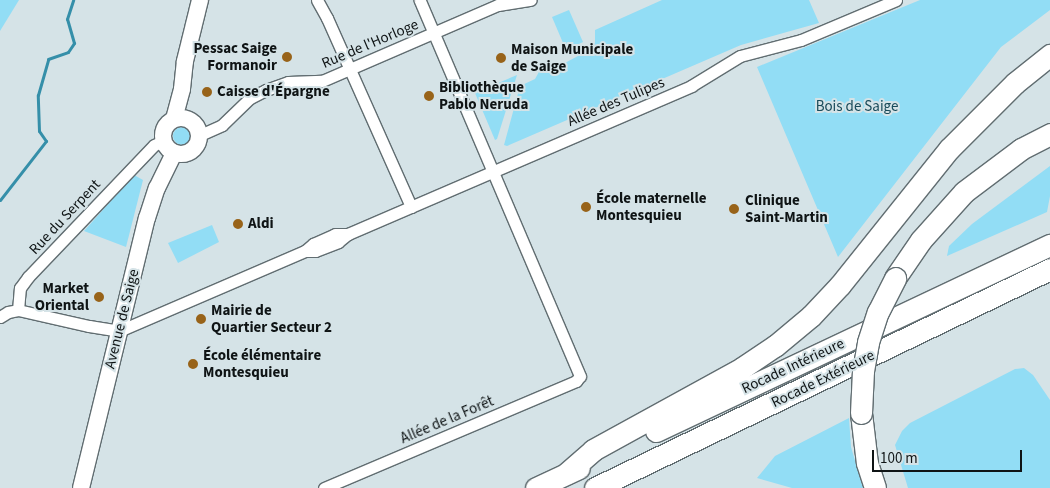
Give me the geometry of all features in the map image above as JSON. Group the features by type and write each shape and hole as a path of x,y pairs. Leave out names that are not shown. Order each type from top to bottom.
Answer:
{"highway":[{"path":"567,473 592,450 742,368 775,346 811,316 840,285 949,149 1009,88 1050,55"},
{"path":"875,488 864,448 861,413 862,371 868,342 878,312 895,278 921,240 964,192 1021,149 1050,134"},
{"name":"Rocade Intérieure","path":"536,488 1050,244"},
{"name":"Rocade Extérieure","path":"595,488 1050,270"},
{"path":"923,330 1050,280"}],"street":[{"name":"Avenue de Saige","path":"81,488 152,203 169,147 165,126 174,119 182,90 185,61 200,0"},
{"path":"317,0 327,18 411,207"},
{"path":"420,0 492,171"},
{"name":"Rue de l'Horloge","path":"200,135 222,125 250,98 266,90 288,82 322,81 498,5 531,0"},
{"name":"Allée des Tulipes","path":"119,331 305,251 321,249 338,242 348,234 691,86 740,56 801,40 896,0"},
{"name":"Avenue de Saige","path":"182,90 190,119 196,125 200,135"},
{"path":"174,119 182,117 190,119"},
{"path":"169,147 184,154 193,150 198,143 200,135"},
{"name":"Rue du Serpent","path":"18,310 20,288 28,278 154,145 169,147"},
{"name":"Allée de la Forêt","path":"324,488 576,381 580,376 492,171"},
{"path":"126,304 134,314 150,318"},
{"path":"0,317 8,312 18,310 119,331"}],"green space":[{"path":"0,0 19,0 0,31"},
{"path":"662,0 809,0 819,23 741,45 507,146 504,145 520,86 535,79 540,70 563,64 578,56 595,43 595,30"},
{"name":"Bois de Saige","path":"920,0 1050,0 1050,10 1001,47 838,257 757,67"},
{"path":"569,10 583,42 566,50 552,17"},
{"path":"517,75 497,139 495,140 475,93"},
{"path":"182,127 188,130 191,136 188,142 182,145 176,142 173,136 176,130"},
{"path":"1050,166 1050,196 1047,212 947,256 949,246 972,224"},
{"path":"134,175 143,180 126,247 84,231"},
{"path":"212,225 219,242 178,263 168,243"},
{"path":"1024,368 1033,375 1050,400 1050,488 908,488 895,445 902,431 910,423 1015,369"},
{"path":"849,418 851,447 863,488 792,488 757,478 775,456"}],"waterway":[{"path":"0,200 46,141 39,131 38,95 48,59 68,52 74,43 67,19 73,0"}],"place":[{"name":"Pessac Saige Formanoir","path":"287,57"},
{"name":"Maison Municipale de Saige","path":"501,58"},
{"name":"Caisse d'Épargne","path":"207,92"},
{"name":"Bibliothèque Pablo Neruda","path":"429,96"},
{"name":"École maternelle Montesquieu","path":"586,207"},
{"name":"Clinique Saint-Martin","path":"734,209"},
{"name":"Aldi","path":"238,224"},
{"name":"Market Oriental","path":"99,297"},
{"name":"Mairie de Quartier Secteur 2","path":"201,319"},
{"name":"École élémentaire Montesquieu","path":"193,364"}]}
